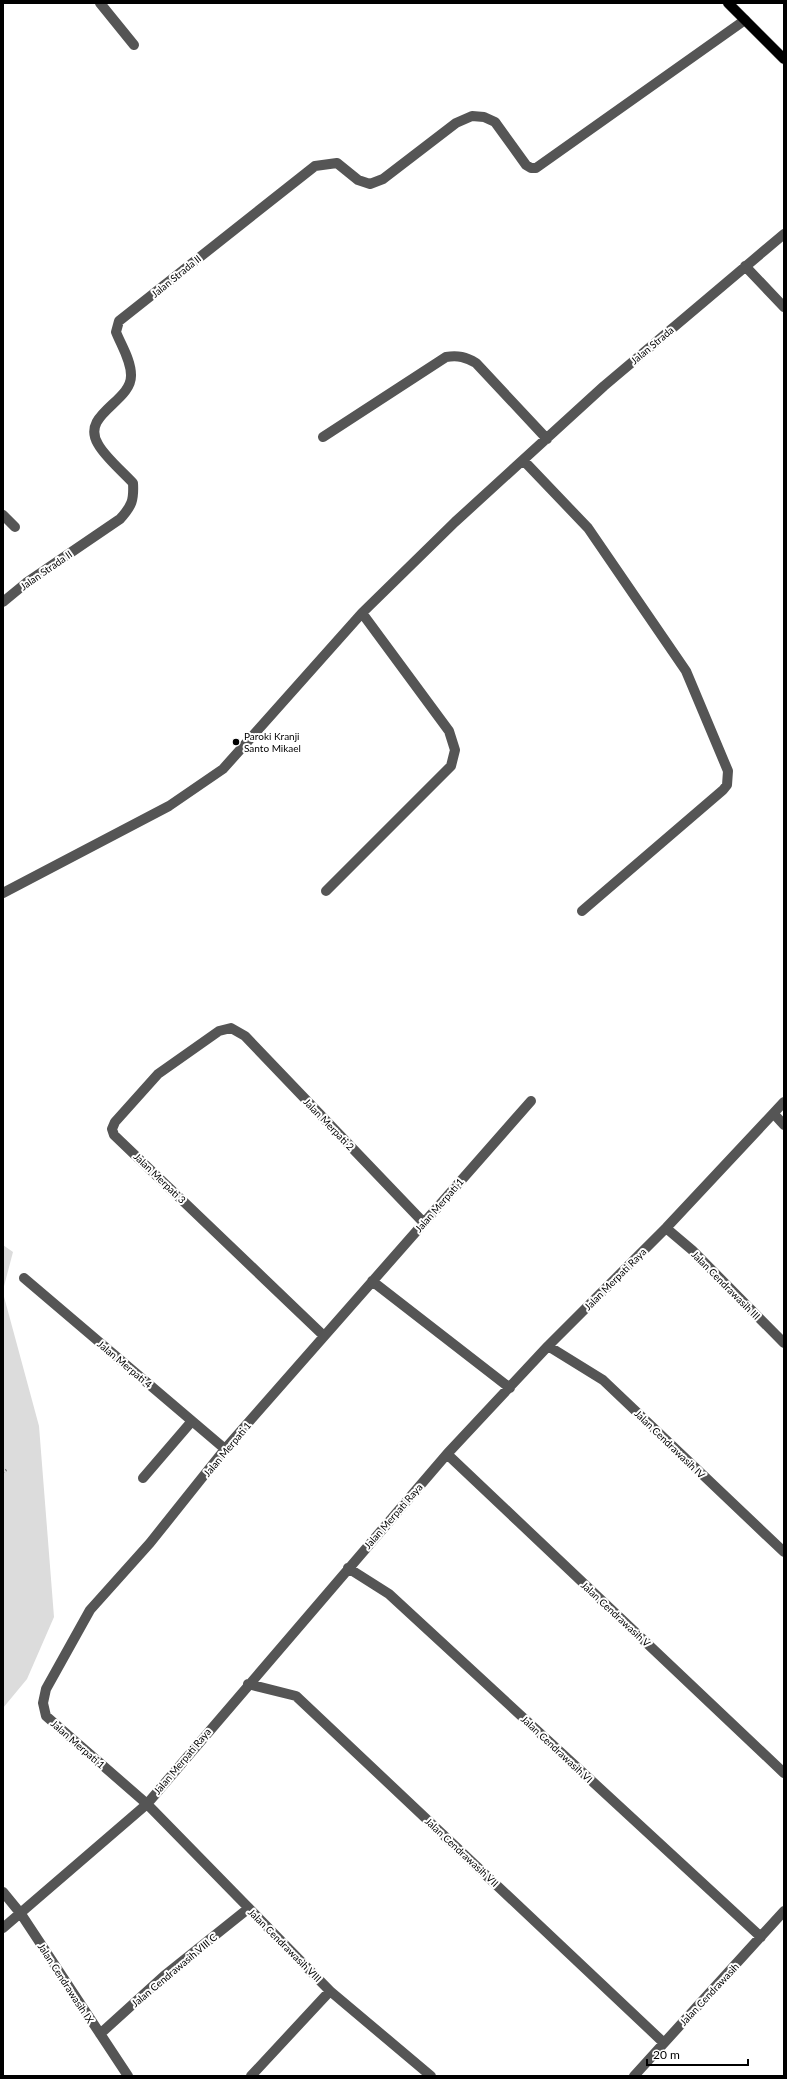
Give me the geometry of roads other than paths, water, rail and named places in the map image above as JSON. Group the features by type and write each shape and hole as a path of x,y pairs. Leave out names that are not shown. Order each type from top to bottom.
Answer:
{"main road":[{"path":"728,3 784,59"}],"street":[{"path":"100,3 134,45"},
{"name":"Jalan Strada II","path":"3,602 26,583 120,519 130,509 134,496 133,483 98,445 94,433 98,418 129,386 131,376 129,362 116,332 119,321 315,166 337,163 358,180 370,184 383,179 456,123 472,116 484,117 495,122 526,165 530,168 536,168 745,20"},
{"name":"Jalan Strada","path":"3,893 169,806 223,769 362,613 455,522 604,386 784,234"},
{"path":"745,266 784,307"},
{"path":"322,437 446,357 453,356 469,359 476,363 547,439"},
{"path":"524,460 588,528 686,671 728,771 727,785 723,790 582,911"},
{"path":"3,515 15,527"},
{"path":"326,891 451,766 454,750 449,731 362,613"},
{"name":"Jalan Merpati 2","path":"231,1028 245,1036 424,1223"},
{"name":"Jalan Merpati 3","path":"231,1028 219,1031 158,1074 115,1122 112,1128 114,1135 324,1336"},
{"name":"Jalan Merpati 1","path":"147,1804 46,1716 43,1703 46,1689 90,1610 150,1543 225,1449 531,1101"},
{"name":"Jalan Merpati Raya","path":"3,1928 147,1804 248,1684 447,1454 548,1346 666,1228 784,1102"},
{"path":"774,1114 784,1125"},
{"name":"Jalan Cendrawasih III","path":"666,1228 692,1250 784,1343"},
{"name":"Jalan Merpati 4","path":"24,1278 225,1449"},
{"path":"372,1281 510,1388"},
{"name":"Jalan Cendrawasih IV","path":"548,1346 603,1380 784,1552"},
{"path":"143,1478 192,1420"},
{"name":"Jalan Cendrawasih V","path":"447,1454 784,1773"},
{"name":"Jalan Cendrawasih VI","path":"348,1568 388,1594 761,1938"},
{"name":"Jalan Cendrawasih VII","path":"248,1684 296,1696 664,2043"},
{"name":"Jalan Cendrawasih VIII","path":"147,1804 330,1991 431,2076"},
{"name":"Jalan Cendrawasih IX","path":"3,1892 21,1914 128,2076"},
{"name":"Jalan Cendrawasih VIII C","path":"100,2034 164,1976 249,1908"},
{"name":"Jalan Cendrawasih","path":"634,2076 784,1911"},
{"path":"251,2076 330,1991"}],"place":[{"name":"Paroki Kranji Santo Mikael","path":"236,742"}]}
